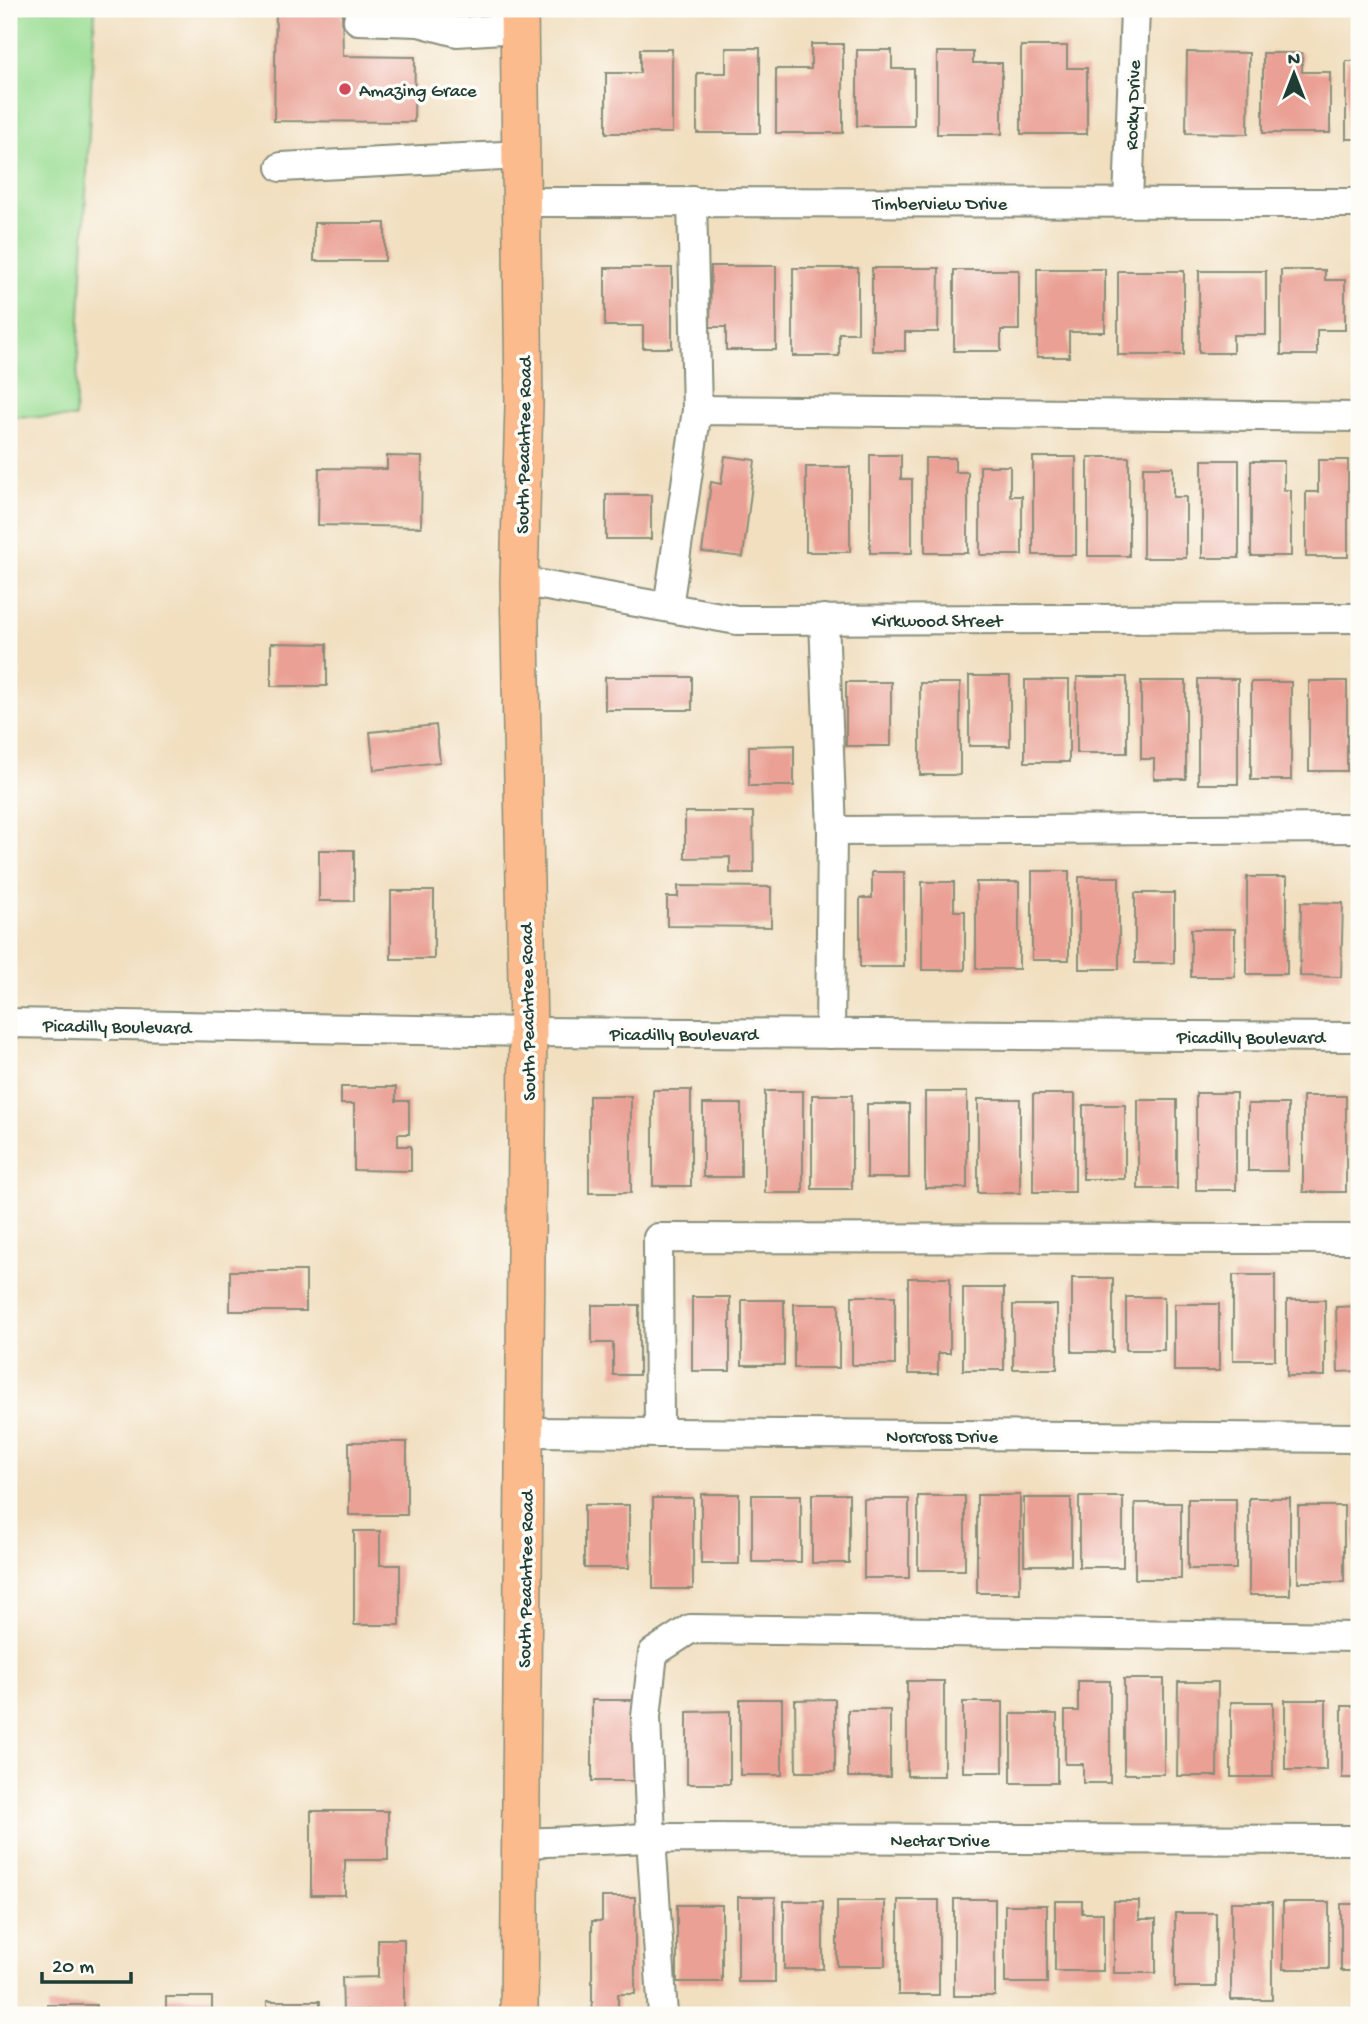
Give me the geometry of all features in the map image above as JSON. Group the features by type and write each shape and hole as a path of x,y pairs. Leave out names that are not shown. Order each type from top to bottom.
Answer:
{"main road":[{"name":"South Peachtree Road","path":"518,19 524,404 519,581 528,1032 519,2015"}],"street":[{"name":"Rocky Drive","path":"1128,202 1135,9"},
{"path":"358,20 419,22 457,32 518,19"},
{"path":"281,167 522,155"},
{"path":"668,607 697,410 692,201"},
{"name":"Timberview Drive","path":"522,202 1359,203"},
{"path":"697,410 1359,417"},
{"name":"Kirkwood Street","path":"519,581 737,620 1359,618"},
{"path":"824,619 832,831 830,1034"},
{"path":"832,831 1359,828"},
{"name":"Picadilly Boulevard","path":"9,1023 528,1032 1359,1037"},
{"path":"659,1433 658,1238 1359,1239"},
{"name":"Norcross Drive","path":"525,1432 1359,1438"},
{"path":"663,2015 646,1717 653,1653 690,1629 1359,1637"},
{"name":"Nectar Drive","path":"521,1843 651,1838 1359,1840"}],"green space":[{"path":"9,9 95,9 75,418 9,416"}],"building":[{"name":"Amazing Grace","path":"276,9 342,9 343,56 415,57 414,122 274,121"},
{"path":"811,44 843,44 843,133 776,133 776,69 811,69"},
{"path":"1021,46 1067,46 1067,68 1087,68 1087,134 1021,134"},
{"path":"726,48 760,48 760,133 697,133 697,73 726,73"},
{"path":"640,49 672,49 672,133 606,133 606,73 640,73"},
{"path":"857,50 892,50 892,69 914,69 914,126 857,126"},
{"path":"937,52 973,52 973,63 1002,63 1002,134 937,134"},
{"path":"1187,52 1249,53 1248,134 1186,133"},
{"path":"1263,53 1302,53 1302,72 1330,72 1330,133 1263,133"},
{"path":"1346,61 1359,61 1359,139 1346,139"},
{"path":"314,223 385,223 385,261 314,261"},
{"path":"711,266 776,266 776,350 726,350 726,327 710,327"},
{"path":"605,268 672,268 672,348 643,348 643,326 605,326"},
{"path":"793,268 858,268 858,333 839,333 839,356 793,356"},
{"path":"872,268 939,268 938,332 905,332 905,351 872,351"},
{"path":"1037,269 1105,269 1105,332 1069,332 1069,357 1037,357"},
{"path":"954,270 1019,270 1019,330 1001,330 1001,351 954,351"},
{"path":"1281,270 1325,270 1325,280 1345,280 1345,330 1317,330 1317,355 1281,355"},
{"path":"1118,271 1184,271 1184,355 1118,355"},
{"path":"1199,271 1266,271 1266,335 1233,335 1233,353 1199,353"},
{"path":"870,455 901,455 901,479 912,479 912,553 870,553"},
{"path":"387,456 422,457 421,527 318,525 319,468 387,469"},
{"path":"725,456 755,460 743,557 702,552 711,482 721,484"},
{"path":"1033,457 1076,457 1076,555 1033,555"},
{"path":"1088,457 1129,457 1129,556 1088,556"},
{"path":"925,458 955,458 955,472 968,472 968,553 925,553"},
{"path":"1202,460 1239,460 1239,558 1202,558"},
{"path":"1318,460 1348,460 1348,557 1306,557 1306,492 1318,492"},
{"path":"1251,461 1284,461 1284,490 1291,490 1291,556 1251,556"},
{"path":"980,466 1010,466 1010,496 1022,496 1022,555 980,555"},
{"path":"806,467 850,467 850,552 806,552"},
{"path":"1143,467 1173,467 1173,497 1186,497 1186,558 1143,558"},
{"path":"606,495 651,495 651,539 606,539"},
{"path":"271,643 327,644 327,686 271,686"},
{"path":"969,676 1010,676 1010,746 969,746"},
{"path":"605,677 692,677 692,710 605,710"},
{"path":"1077,677 1127,677 1127,753 1077,753"},
{"path":"1198,679 1238,679 1238,784 1198,784"},
{"path":"1025,680 1069,680 1069,762 1025,762"},
{"path":"1141,681 1186,681 1186,779 1154,779 1154,759 1141,759"},
{"path":"1309,681 1347,681 1347,771 1309,771"},
{"path":"846,682 891,682 891,746 846,746"},
{"path":"1251,682 1291,682 1291,780 1251,780"},
{"path":"920,683 960,683 960,775 920,775"},
{"path":"436,725 440,762 374,770 370,732"},
{"path":"794,745 794,786 749,786 749,746"},
{"path":"685,812 753,812 754,873 730,873 730,857 685,858"},
{"path":"319,850 354,850 354,901 319,901"},
{"path":"1032,871 1069,871 1069,960 1032,960"},
{"path":"872,872 904,872 904,967 860,967 860,898 872,898"},
{"path":"1079,877 1119,877 1119,969 1079,969"},
{"path":"1247,877 1287,877 1287,974 1247,974"},
{"path":"922,882 954,882 954,911 965,911 965,970 922,970"},
{"path":"976,882 1019,882 1019,969 976,969"},
{"path":"678,886 771,887 771,927 667,926 667,897 678,897"},
{"path":"391,891 434,891 434,959 391,959"},
{"path":"1135,893 1174,893 1174,963 1135,963"},
{"path":"1301,902 1343,903 1341,977 1300,976"},
{"path":"1191,929 1235,929 1235,977 1191,977"},
{"path":"341,1087 396,1087 396,1101 409,1101 409,1134 398,1134 398,1146 411,1146 411,1171 354,1170 354,1104 341,1104"},
{"path":"653,1090 691,1090 691,1186 653,1186"},
{"path":"765,1091 803,1091 803,1193 765,1193"},
{"path":"925,1092 967,1092 967,1188 925,1188"},
{"path":"1196,1093 1236,1093 1236,1190 1196,1190"},
{"path":"1033,1094 1075,1094 1075,1192 1033,1192"},
{"path":"812,1095 852,1095 852,1189 812,1189"},
{"path":"589,1096 631,1096 631,1193 589,1193"},
{"path":"1303,1096 1346,1096 1346,1192 1303,1192"},
{"path":"1356,1097 1359,1097 1359,1187 1356,1187"},
{"path":"978,1099 1020,1099 1020,1193 978,1193"},
{"path":"1138,1100 1177,1100 1177,1189 1138,1189"},
{"path":"703,1104 741,1104 741,1177 703,1177"},
{"path":"867,1104 909,1104 909,1178 867,1178"},
{"path":"1248,1104 1288,1104 1288,1171 1248,1171"},
{"path":"1083,1105 1125,1105 1125,1179 1083,1179"},
{"path":"230,1271 306,1271 306,1311 230,1311"},
{"path":"1233,1275 1275,1275 1275,1360 1233,1360"},
{"path":"908,1278 950,1278 950,1353 938,1353 938,1374 908,1374"},
{"path":"1072,1278 1113,1278 1113,1352 1072,1352"},
{"path":"963,1288 1004,1288 1004,1370 963,1370"},
{"path":"852,1296 895,1296 895,1365 852,1365"},
{"path":"692,1297 730,1297 730,1371 692,1371"},
{"path":"1126,1297 1164,1297 1164,1350 1126,1350"},
{"path":"742,1300 784,1300 784,1365 742,1365"},
{"path":"1287,1300 1325,1300 1325,1376 1287,1376"},
{"path":"794,1304 839,1304 839,1368 794,1368"},
{"path":"1174,1304 1219,1304 1219,1371 1174,1371"},
{"path":"592,1305 639,1305 639,1375 613,1375 613,1343 592,1343"},
{"path":"1013,1305 1057,1305 1057,1369 1013,1369"},
{"path":"1359,1306 1359,1371 1338,1372 1336,1307"},
{"path":"349,1442 407,1442 407,1515 349,1515"},
{"path":"701,1494 739,1494 739,1564 701,1564"},
{"path":"812,1494 849,1494 849,1563 812,1563"},
{"path":"752,1495 801,1495 801,1562 752,1562"},
{"path":"977,1495 1020,1495 1020,1593 977,1593"},
{"path":"918,1496 965,1496 965,1570 918,1570"},
{"path":"1079,1497 1123,1497 1123,1567 1079,1567"},
{"path":"653,1498 693,1498 693,1589 653,1589"},
{"path":"1024,1498 1071,1498 1071,1565 1024,1565"},
{"path":"1249,1498 1290,1498 1290,1595 1249,1595"},
{"path":"864,1499 909,1499 909,1578 864,1578"},
{"path":"1188,1499 1236,1499 1236,1569 1188,1569"},
{"path":"1135,1503 1181,1503 1181,1579 1135,1579"},
{"path":"1354,1504 1359,1504 1359,1567 1354,1567"},
{"path":"584,1505 629,1505 629,1568 584,1568"},
{"path":"1298,1506 1344,1506 1344,1582 1298,1582"},
{"path":"354,1531 380,1531 380,1565 400,1565 400,1625 354,1625"},
{"path":"1124,1679 1164,1679 1164,1774 1124,1774"},
{"path":"907,1681 944,1681 944,1776 907,1776"},
{"path":"1078,1681 1110,1681 1110,1783 1083,1783 1083,1764 1065,1764 1065,1711 1078,1711"},
{"path":"1178,1682 1218,1682 1217,1776 1177,1776"},
{"path":"740,1699 782,1699 782,1775 740,1775"},
{"path":"835,1699 835,1772 796,1772 795,1700"},
{"path":"592,1700 636,1700 636,1781 592,1781"},
{"path":"1285,1700 1326,1700 1326,1770 1285,1770"},
{"path":"963,1702 1003,1702 1003,1772 963,1772"},
{"path":"1231,1702 1273,1702 1273,1777 1231,1777"},
{"path":"1342,1706 1359,1706 1359,1778 1342,1778"},
{"path":"848,1710 890,1710 890,1777 848,1777"},
{"path":"730,1711 730,1784 687,1784 687,1712"},
{"path":"1011,1714 1057,1714 1057,1783 1011,1783"},
{"path":"311,1811 388,1811 388,1860 345,1860 345,1895 311,1895"},
{"path":"602,1897 635,1897 635,1994 618,1994 618,2015 592,2015 592,1921 602,1921"},
{"path":"738,1897 775,1897 775,1982 738,1982"},
{"path":"954,1899 995,1899 995,1996 954,1996"},
{"path":"898,1900 939,1900 939,1995 898,1995"},
{"path":"784,1901 823,1901 823,1969 784,1969"},
{"path":"837,1901 885,1901 885,1966 837,1966"},
{"path":"1055,1901 1082,1901 1082,1913 1103,1913 1103,1971 1055,1971"},
{"path":"1114,1901 1139,1901 1139,1919 1156,1919 1156,1973 1114,1973"},
{"path":"1231,1902 1272,1902 1272,2000 1231,2000"},
{"path":"1283,1902 1329,1902 1329,1969 1283,1969"},
{"path":"1341,1904 1359,1904 1359,1971 1341,1971"},
{"path":"677,1905 722,1905 722,1982 677,1982"},
{"path":"1005,1905 1047,1905 1047,1983 1005,1983"},
{"path":"1175,1913 1216,1913 1216,1987 1175,1987"},
{"path":"378,1939 404,1939 404,2010 343,2010 342,1978 378,1977"},
{"path":"166,1997 212,1997 212,2015 166,2015"},
{"path":"267,2001 320,2001 320,2015 267,2015"},
{"path":"48,2005 96,2005 96,2015 48,2015"}],"place":[{"name":"Amazing Grace","path":"345,89"}]}
